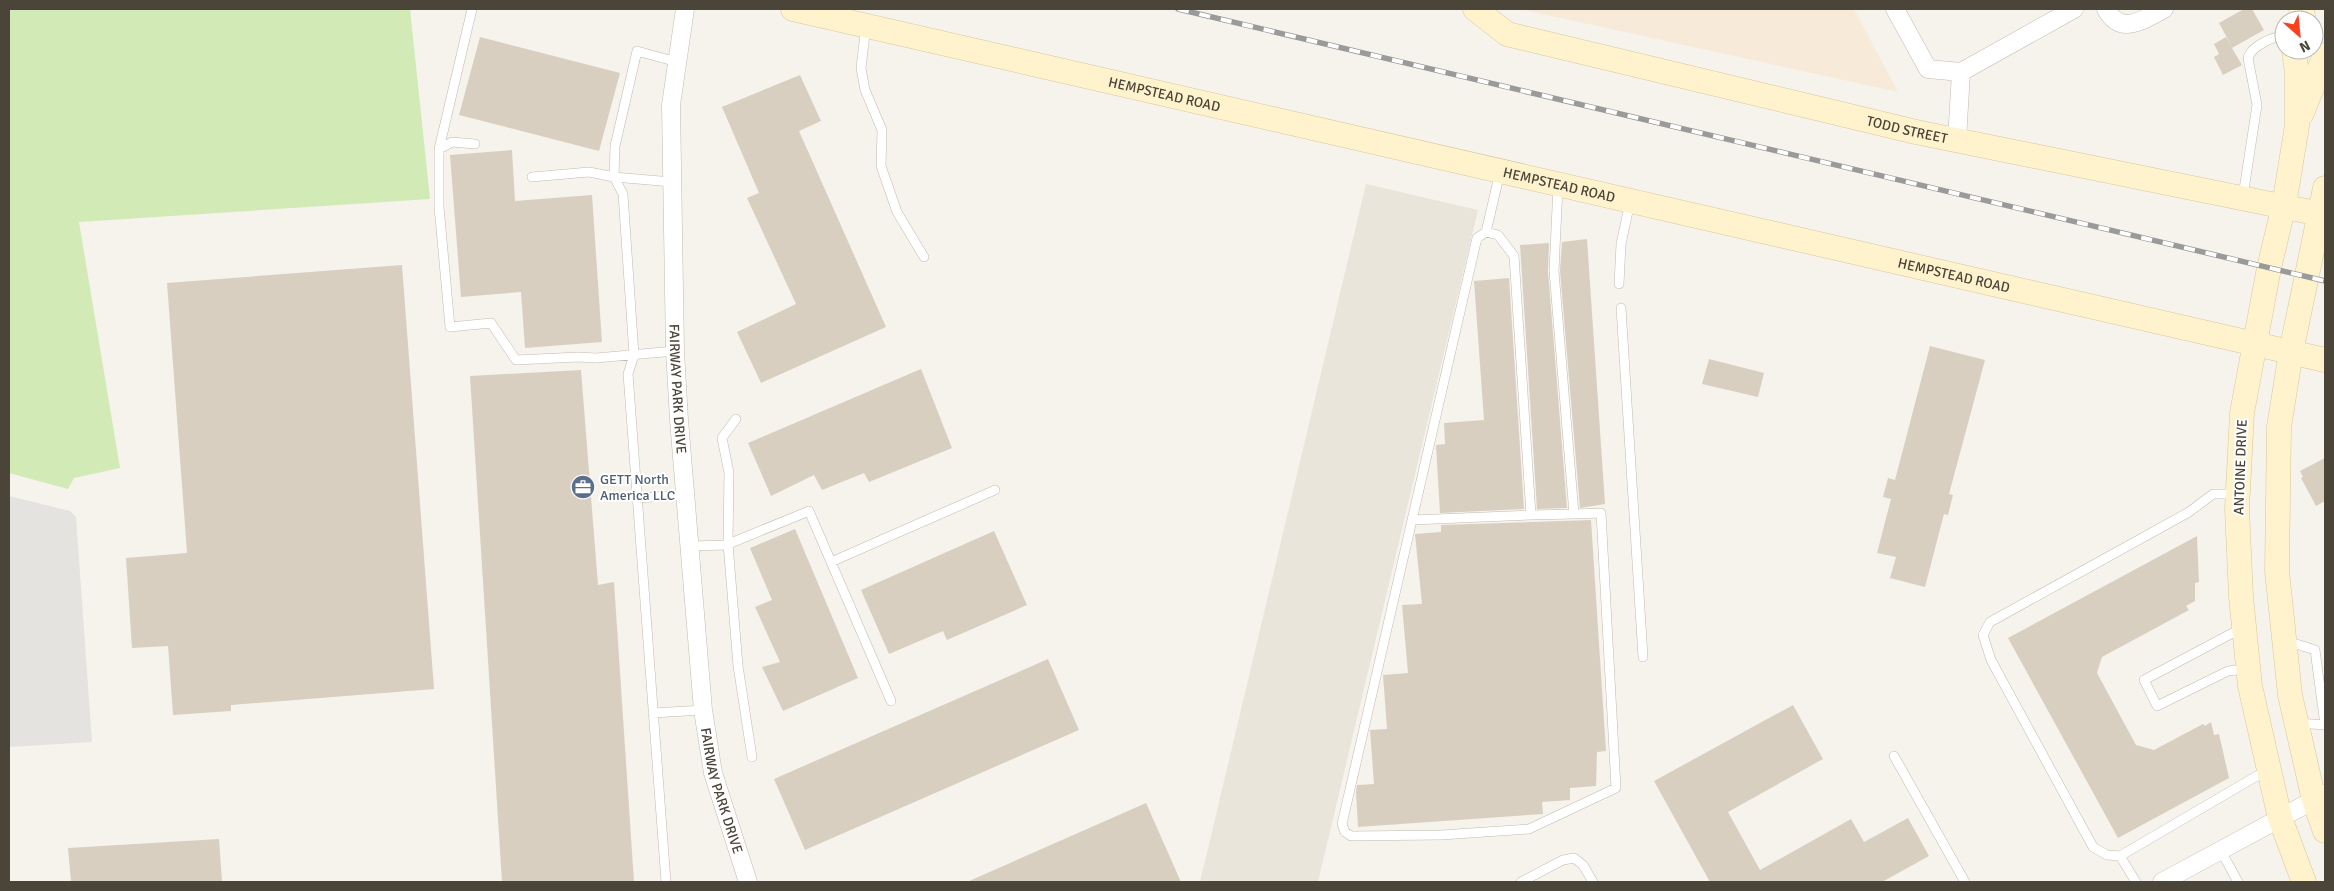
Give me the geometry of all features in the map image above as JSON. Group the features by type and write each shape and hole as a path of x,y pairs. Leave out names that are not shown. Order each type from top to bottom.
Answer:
{"main road":[{"name":"HEMPSTEAD ROAD","path":"792,9 2325,360"},
{"name":"TODD STREET","path":"1476,9 1507,34 1957,140 2242,196 2322,214"},
{"path":"2297,126 2325,54"},
{"name":"ANTOINE DRIVE","path":"2295,60 2297,126 2284,205 2269,268 2242,412 2238,518 2244,627 2250,686 2280,818 2304,882"},
{"path":"2325,188 2322,214 2291,352 2279,427 2277,571 2290,695 2296,723 2320,797 2325,831"}],"street":[{"name":"FAIRWAY PARK DRIVE","path":"685,9 671,105 675,351 685,496 703,710 713,773 748,882"},
{"path":"1895,9 1928,69 1962,72 2074,9"},
{"path":"2106,9 2111,18 2121,24 2134,24 2164,9"},
{"path":"1957,140 1962,72"},
{"path":"2162,882 2320,797"}],"lane":[{"path":"472,9 439,149 439,207 450,327 491,323 516,360 596,358 675,351"},
{"path":"866,26 860,68 865,90 882,130 881,166 896,212 924,257"},
{"path":"2242,196 2256,105 2248,58 2250,52 2258,46 2274,39"},
{"path":"666,882 628,374 634,355 624,194 614,176 616,146 637,52 677,62"},
{"path":"439,149 452,142 475,144"},
{"path":"532,177 589,172 672,182"},
{"path":"1412,520 1601,513 1616,788 1529,829 1357,838 1345,832 1342,824 1412,520 1477,238 1486,232 1500,172"},
{"path":"1558,185 1554,271 1574,514"},
{"path":"1619,284 1621,244 1630,202"},
{"path":"1486,232 1498,235 1514,256 1531,515"},
{"path":"1621,308 1643,657"},
{"path":"736,419 722,438 729,473 728,544 738,666 752,757"},
{"path":"831,562 995,490"},
{"path":"2239,494 2213,494 2189,512 1990,622 1983,635 1991,660 2093,847 2107,855 2120,856 2269,769"},
{"path":"637,498 685,496"},
{"path":"690,546 728,544 809,511 891,702"},
{"path":"2244,627 2144,680 2157,706 2228,671 2248,669"},
{"path":"2284,640 2315,650 2325,725 2296,723"},
{"path":"653,713 703,710"},
{"path":"1894,756 1965,882"},
{"path":"2221,851 2238,882"},
{"path":"2120,856 2136,882"},
{"path":"1521,882 1563,860 1574,858 1583,865 1593,882"}],"shaded area":[{"path":"1520,9 1854,9 1898,92"},
{"path":"1366,184 1478,210 1318,882 1200,882"},
{"path":"9,496 70,511 76,517 92,742 9,747"}],"green space":[{"path":"9,9 410,9 430,199 79,222 120,468 74,478 68,489 9,473"}],"building":[{"path":"2244,9 2252,9 2264,30 2232,48 2242,65 2223,75 2214,57 2219,54 2214,44 2226,37 2231,45 2219,23"},
{"path":"480,37 620,73 599,151 459,115"},
{"path":"800,75 821,121 799,131 886,327 761,383 737,332 796,304 747,198 759,193 722,107"},
{"path":"512,150 515,201 592,195 602,342 525,348 521,292 461,297 450,155"},
{"path":"1587,239 1605,504 1580,508 1560,271 1562,242"},
{"path":"1549,243 1548,271 1567,508 1537,509 1520,245"},
{"path":"402,265 434,689 231,705 231,711 173,715 168,646 132,648 126,558 187,553 167,283"},
{"path":"1509,278 1524,509 1440,513 1436,445 1445,444 1444,423 1484,420 1474,281"},
{"path":"1930,346 1985,360 1949,494 1953,495 1948,515 1944,514 1925,587 1890,578 1896,557 1877,553 1891,499 1883,497 1888,478 1895,480"},
{"path":"1709,359 1764,373 1758,397 1702,384"},
{"path":"921,369 952,448 869,482 864,473 822,490 814,475 771,496 748,443"},
{"path":"581,370 598,585 614,582 634,882 502,882 470,376"},
{"path":"2325,458 2325,501 2316,506 2301,478 2303,477 2300,471"},
{"path":"1591,520 1606,751 1597,752 1596,786 1570,788 1570,800 1542,802 1543,814 1358,827 1357,785 1374,784 1370,730 1387,729 1383,675 1408,673 1402,605 1422,604 1415,534 1441,532 1441,525"},
{"path":"795,529 858,678 783,711 762,667 780,662 755,607 772,600 750,548"},
{"path":"994,531 1027,605 947,640 943,631 889,654 861,590"},
{"path":"2197,536 2199,582 2195,583 2195,601 2186,606 2189,610 2102,657 2097,673 2136,745 2154,750 2203,724 2205,726 2211,722 2214,735 2219,734 2229,778 2118,838 2008,638"},
{"path":"1048,659 1079,730 805,850 774,779"},
{"path":"1793,705 1823,759 1728,812 1760,870 1851,819 1864,842 1908,818 1929,856 1882,882 1710,882 1654,781"},
{"path":"1146,803 1181,882 967,882"},
{"path":"219,839 222,882 71,882 68,848"}],"railway":[{"path":"1178,9 2325,281"}],"place":[{"name":"GETT North America LLC","path":"583,487"}]}
